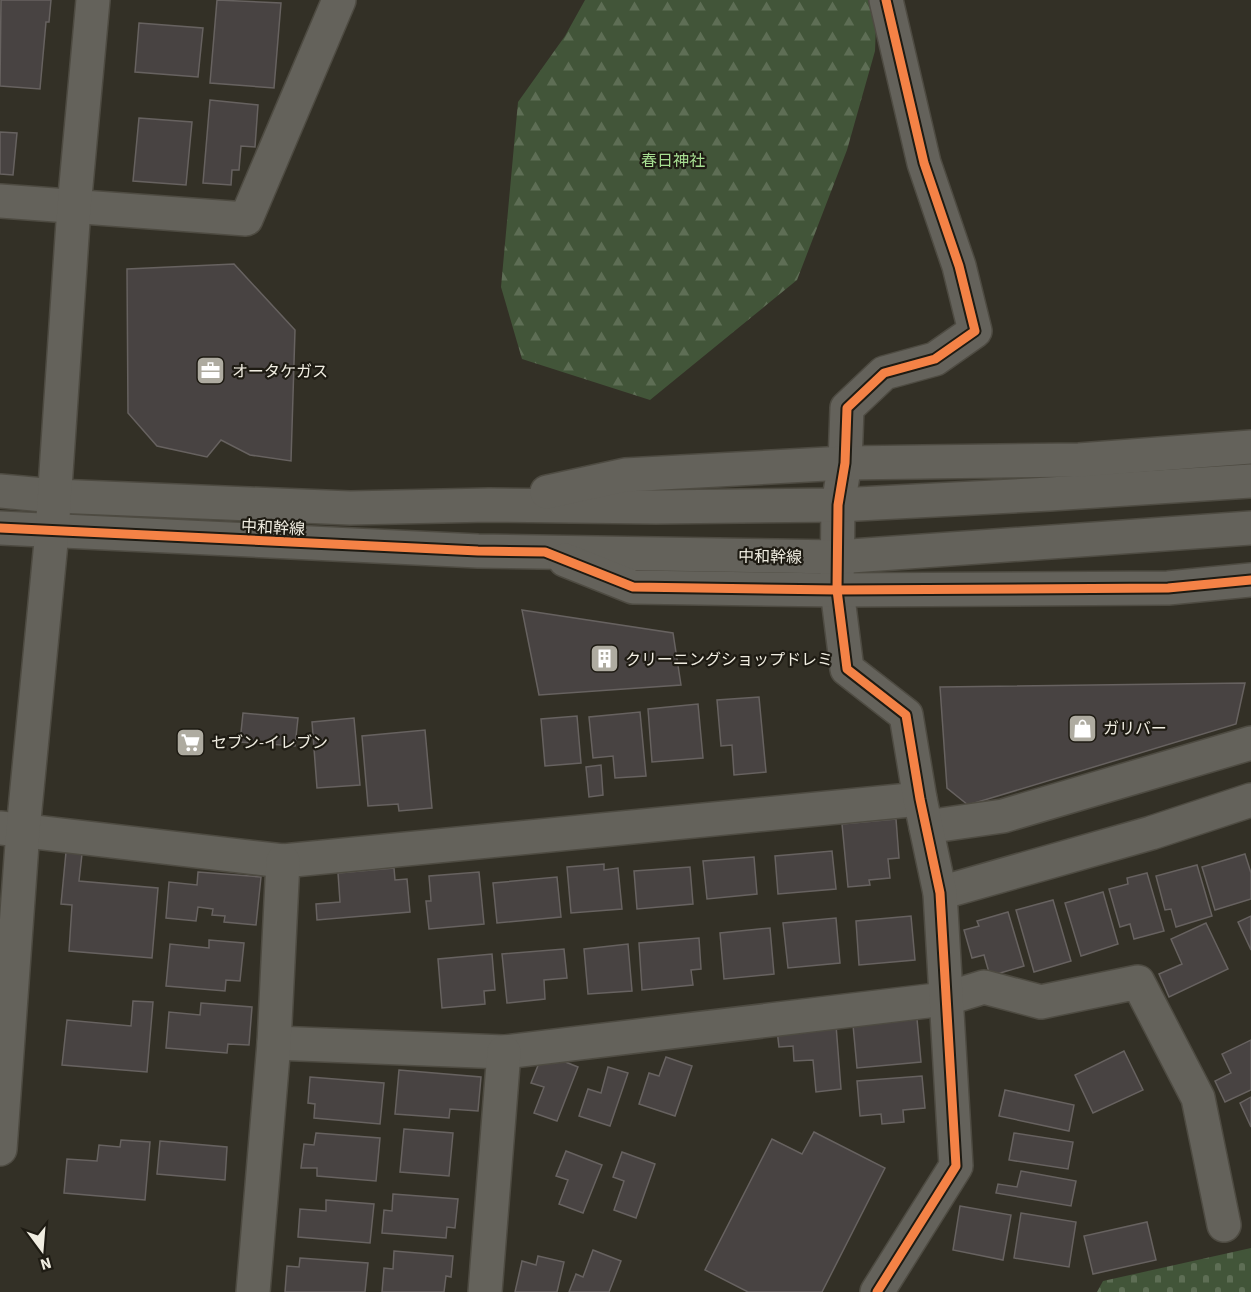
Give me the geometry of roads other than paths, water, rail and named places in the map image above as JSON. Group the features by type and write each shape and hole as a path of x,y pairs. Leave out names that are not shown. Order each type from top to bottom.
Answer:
{"street":[{"path":"0,1149 11,829 52,532 74,207 93,0"},
{"path":"0,201 246,219 339,0"},
{"path":"877,1292 956,1166 940,893 906,715 847,669 837,590 837,557 838,505 845,463 847,408 884,373 935,359 975,331 959,266 924,163 886,0"},
{"path":"489,505 625,475 845,463 1079,460 1251,447"},
{"name":"中和幹線","path":"0,491 55,496 350,508 489,505 667,507 838,505 1251,481"},
{"name":"中和幹線","path":"0,528 478,551 837,557 1251,528"},
{"path":"545,552 633,586 837,590 1168,588 1251,580"},
{"path":"11,829 283,861 923,813 1003,816 1251,743"},
{"path":"940,893 1151,833 1251,800"},
{"path":"253,1292 274,1043 283,861"},
{"path":"274,1043 504,1053 945,999 984,987 1041,1002 1138,982 1198,1098 1224,1225"},
{"path":"485,1292 504,1053"}],"place":[{"name":"オータケガス","path":"211,371"},
{"name":"クリーニングショップドレミ","path":"604,659"},
{"name":"ガリバー","path":"1082,728"},
{"name":"セブン-イレブン","path":"190,742"}],"park label":[{"name":"春日神社","path":"673,160"}]}
